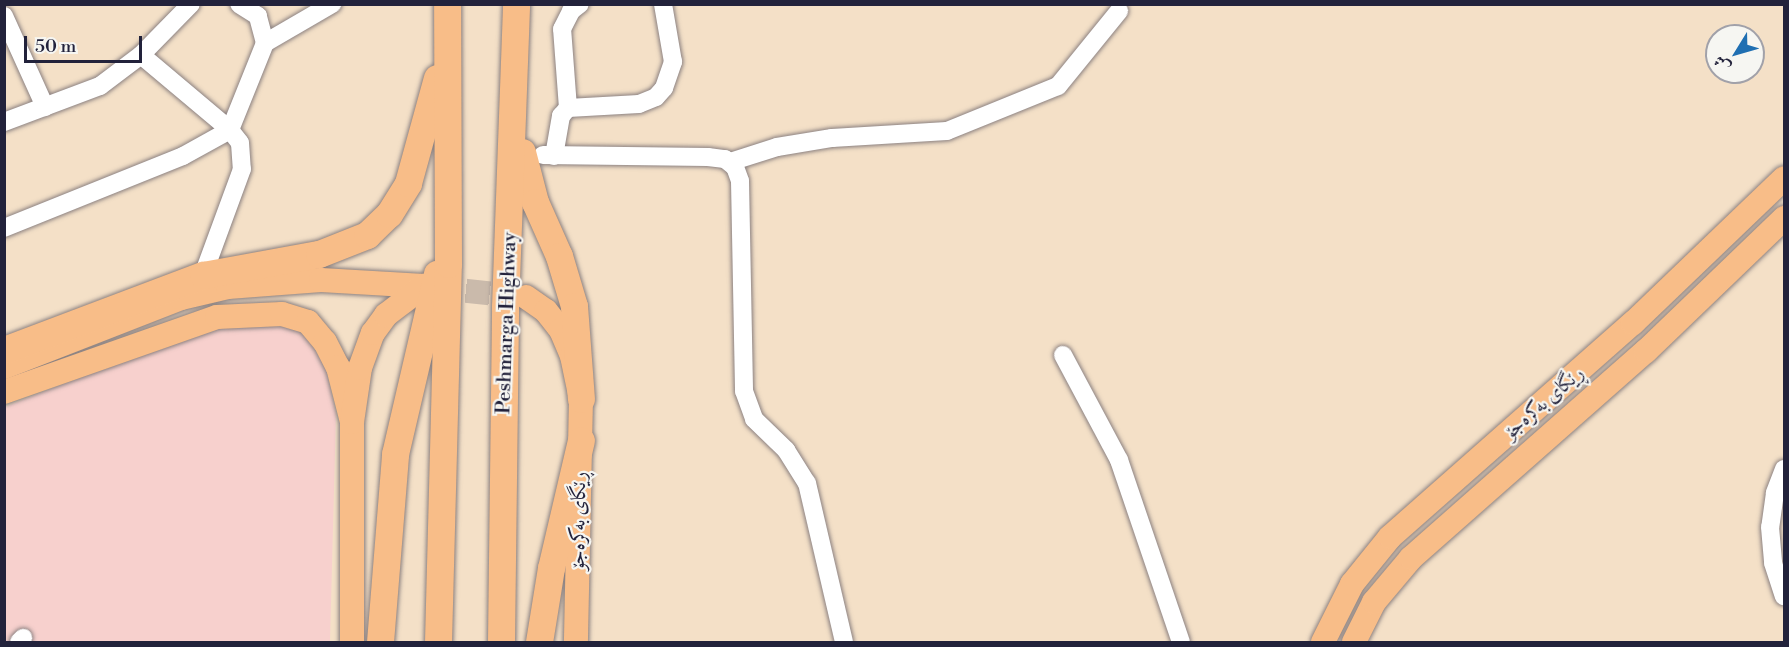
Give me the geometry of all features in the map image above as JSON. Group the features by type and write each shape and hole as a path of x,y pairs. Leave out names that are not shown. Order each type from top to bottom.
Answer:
{"highway":[{"path":"438,642 447,225 447,4"},
{"name":"Peshmarga Highway","path":"501,642 505,307 515,108 516,4"},
{"path":"4,350 203,274 319,254 349,245 379,225 396,204 413,169 446,39"},
{"path":"515,108 528,182 559,256 574,306 582,399"},
{"path":"381,642 395,454 447,225"},
{"path":"539,642 551,568 581,440"}],"main road":[{"name":"ڕێگای بەکرەجۆ","path":"1323,642 1352,584 1390,537 1624,331 1785,178"},
{"name":"ڕێگای بەکرەجۆ","path":"1354,642 1374,602 1411,558 1646,351 1785,218"},
{"path":"4,367 182,298 228,286 321,280 424,286 386,315 373,333 360,368 352,422 352,642"},
{"name":"ڕێگای بەکرەجۆ","path":"526,297 546,311 561,330 572,356 582,399 576,642"},
{"path":"4,392 217,317 282,314 308,322 326,342 338,367 352,422"}],"street":[{"path":"4,122 94,89 141,55 191,4"},
{"path":"4,228 183,156 231,130 265,43 258,16 239,4"},
{"path":"265,43 332,4"},
{"path":"567,108 639,104 656,97 668,80 673,62 663,4"},
{"path":"574,7 562,29 567,108 548,156 708,157 730,162 777,147 832,138 947,130 1058,86 1119,11"},
{"path":"4,16 45,107"},
{"path":"141,55 231,130 240,143 242,170 203,274"},
{"path":"730,162 740,181 744,391 754,419 796,461 807,483 844,642"},
{"path":"1063,355 1119,460 1181,642"},
{"path":"1785,469 1775,493 1770,527 1773,562 1785,596"}],"shaded area":[{"path":"235,324 292,326 305,334 326,368 336,414 330,642 5,642 5,407 179,338"}],"tunnel":[{"path":"430,287 523,297"}]}
